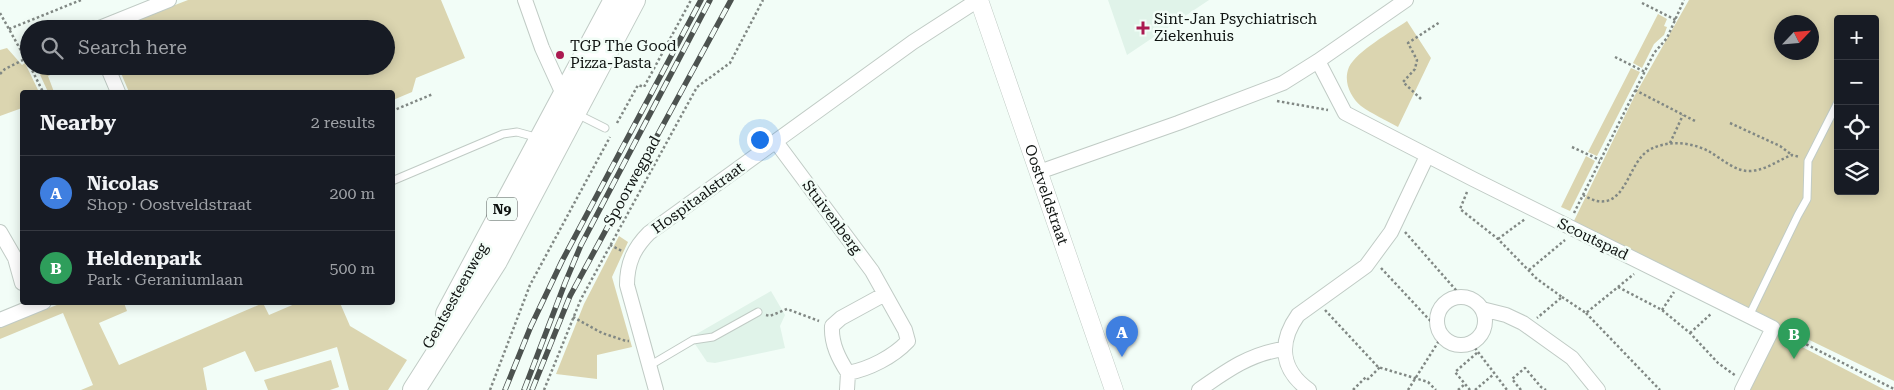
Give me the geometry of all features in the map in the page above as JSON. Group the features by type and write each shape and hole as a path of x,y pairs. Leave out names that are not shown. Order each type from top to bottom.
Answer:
{"main road":[{"name":"N9","path":"573,103 615,0"},
{"name":"N9","path":"573,103 634,0"},
{"name":"Gentsesteenweg","path":"400,390 444,320 540,138 573,103"},
{"name":"Gentsesteenweg","path":"414,390 496,261 573,103"}],"street":[{"path":"119,20 169,0"},
{"path":"524,0 540,41 573,103"},
{"name":"Hospitaalstraat","path":"654,388 627,285 627,270 632,256 640,243 649,233 913,42 979,0"},
{"name":"Oostveldstraat","path":"979,0 1114,390"},
{"path":"1039,172 1178,124 1283,83 1318,62 1406,0"},
{"path":"1318,62 1345,113"},
{"path":"111,75 117,90"},
{"name":"Scoutspad","path":"1345,113 1536,211 1773,328"},
{"name":"Stuivenberg","path":"776,142 872,272 905,330 908,340 901,348 864,370 848,373"},
{"path":"1309,390 1296,379 1288,368 1284,349 1287,334 1292,323 1298,315 1366,266 1391,232 1427,156"},
{"path":"0,232 15,258 20,276"},
{"path":"847,390 848,373 840,360 831,337 832,326 841,318 884,294"},
{"path":"1482,308 1486,324 1475,348 1455,345 1448,342 1440,333 1438,314 1442,306 1447,301 1462,297 1470,298 1482,308 1506,315 1527,326 1572,358 1598,390"},
{"path":"0,320 30,305"},
{"path":"1744,386 1773,328"},
{"path":"1199,390 1243,361 1270,350 1284,349"}],"lane":[{"path":"573,103 605,128"},
{"path":"1749,316 1798,215 1808,199 1808,160 1836,105"},
{"path":"395,180 502,134 517,132 540,138"},
{"path":"649,366 693,340 713,337 758,312"}],"path":[{"path":"31,20 81,0"},
{"path":"610,119 617,123 638,85 644,87 691,0"},
{"name":"Spoorwegpad","path":"544,390 573,317 697,86 730,63 763,0"},
{"path":"1529,270 1571,228 1583,195 1600,160 1654,53 1667,38 1684,0"},
{"path":"1642,3 1676,20"},
{"path":"0,13 20,47"},
{"path":"1421,99 1403,82 1415,69 1417,60 1408,43 1440,22"},
{"path":"9,29 20,25"},
{"path":"1615,57 1645,72"},
{"path":"0,74 5,69 20,62"},
{"path":"34,75 42,90"},
{"path":"1635,90 1695,121"},
{"path":"395,110 433,94"},
{"path":"1277,101 1345,113"},
{"path":"1670,143 1683,115"},
{"path":"1730,123 1780,146 1792,155 1808,160"},
{"path":"490,390 530,285 613,132"},
{"path":"1583,195 1602,201 1617,197 1642,156 1653,147 1670,143 1690,144 1708,150 1743,171 1770,167 1792,155"},
{"path":"1572,147 1600,160"},
{"path":"1473,179 1460,209 1498,239 1537,279 1586,313 1660,390"},
{"path":"1498,239 1536,211"},
{"path":"1396,221 1462,297"},
{"path":"1372,258 1440,333 1408,390"},
{"path":"1586,313 1645,265"},
{"path":"1662,310 1680,282"},
{"path":"1618,287 1662,310 1690,333 1718,363 1744,386"},
{"path":"1527,326 1562,297"},
{"path":"1317,301 1380,367 1428,382 1436,390"},
{"path":"1690,333 1722,303"},
{"path":"758,312 770,316 786,308 832,326"},
{"path":"573,317 602,333 626,342 641,338"},
{"path":"1773,328 1894,389"},
{"path":"1470,390 1454,372 1475,348 1507,390"},
{"path":"1353,390 1380,367"},
{"path":"1521,390 1512,379 1525,368 1543,389"},
{"path":"1475,390 1494,374"},
{"path":"1458,390 1464,384"}],"shaded area":[{"path":"188,0 441,0 465,58 416,78 412,92 395,99 395,90 128,90 122,75 395,75 395,20 136,20"},
{"name":"Sint-Jan Psychiatrisch Ziekenhuis","path":"1108,0 1209,0 1127,55"},
{"path":"1689,0 1894,0 1894,381 1572,225 1635,95"},
{"path":"1658,14 1667,19 1664,26 1667,27 1664,35 1654,44 1642,68 1633,63"},
{"path":"1407,21 1431,58 1398,127 1370,112 1357,102 1347,83 1347,72 1359,55"},
{"path":"7,48 20,63 20,75 31,75 38,90 20,90 20,109 0,116 0,50"},
{"path":"1631,68 1640,72 1597,156 1588,152"},
{"path":"40,75 50,75 48,76 53,90 47,90"},
{"path":"1586,156 1595,161 1570,211 1561,207"},
{"path":"619,236 628,242 612,277 632,347 597,355 597,379 556,374 584,304"},
{"path":"771,291 785,315 780,326 785,348 715,363 707,362 695,344 658,364 655,358"},
{"path":"57,305 125,305 127,311 99,323 119,365 258,305 264,305 269,315 292,305 341,305 350,326 407,360 388,390 349,390 337,347 255,372 245,351 203,368 207,390 81,390 93,385 63,313 0,339 0,327"},
{"path":"1775,333 1885,390 1747,390"},
{"path":"331,360 339,387 330,390 268,390 264,380"}],"railway":[{"path":"505,390 531,326 562,261 701,0"},
{"path":"524,390 581,245 710,0"},
{"path":"532,390 570,296 731,0"}],"place":[{"name":"Sint-Jan Psychiatrisch Ziekenhuis","path":"1143,28"},
{"name":"TGP The Good Pizza-Pasta","path":"560,55"},
{"name":"Nicolas","path":"1122,357"},
{"name":"Heldenpark","path":"1794,359"}]}
